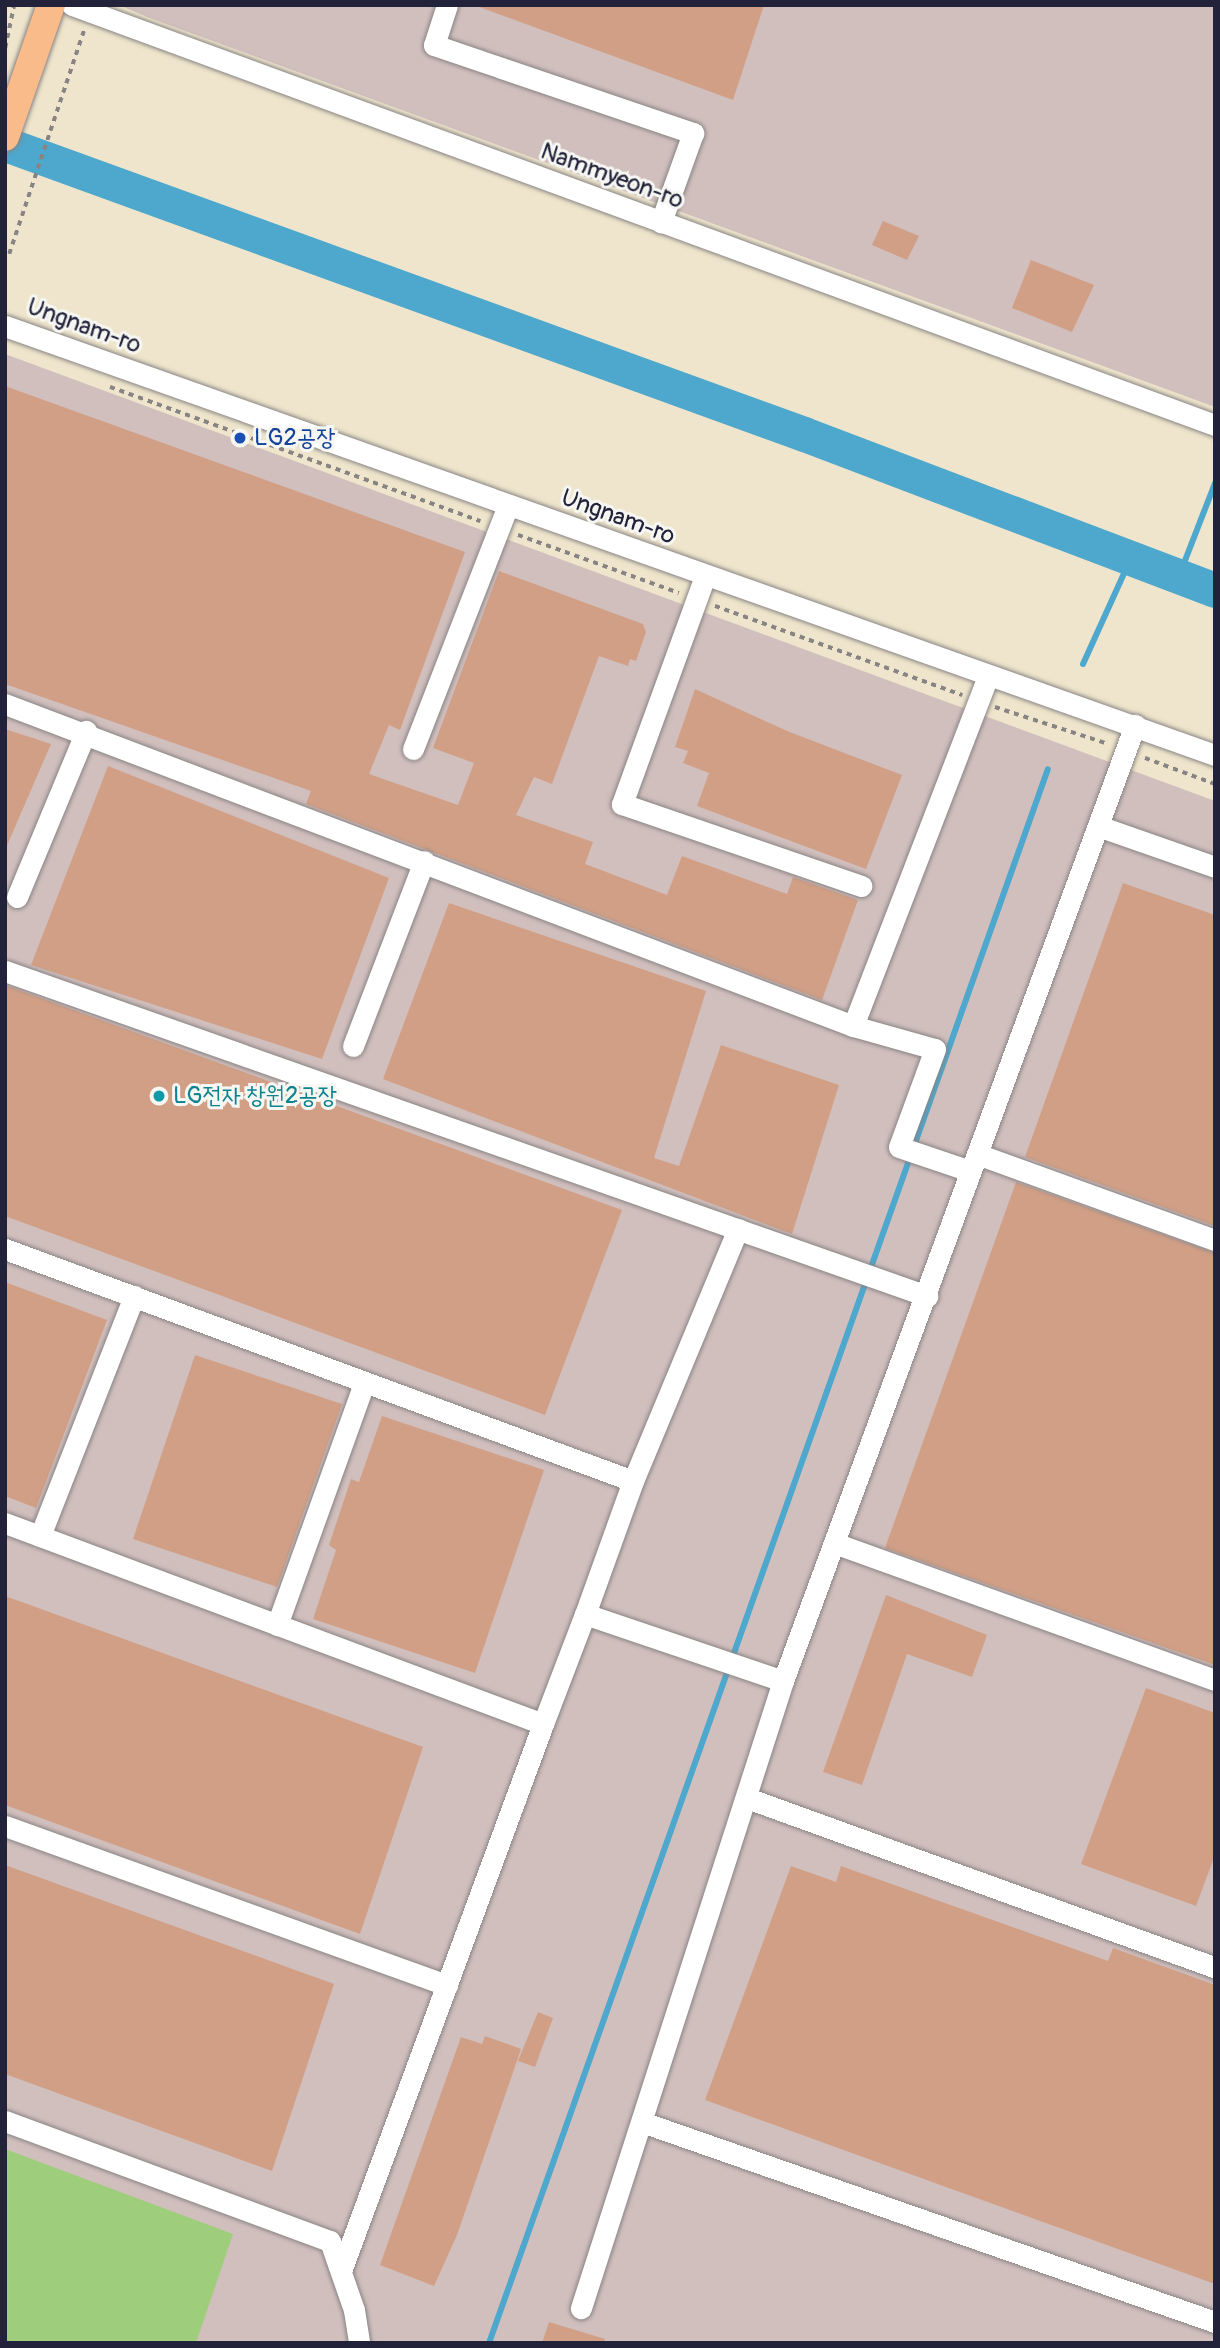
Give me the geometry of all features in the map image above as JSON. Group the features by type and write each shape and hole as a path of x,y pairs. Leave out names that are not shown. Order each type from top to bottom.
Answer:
{"main road":[{"path":"5,137 49,13"}],"street":[{"name":"Nammyeon-ro","path":"72,5 1215,425"},
{"path":"447,5 435,45 693,134 661,222"},
{"name":"Ungnam-ro","path":"5,326 988,677 1135,725 1215,755"},
{"path":"413,749 508,505"},
{"path":"705,576 622,804 861,886"},
{"path":"853,1026 988,677"},
{"path":"5,704 86,731 853,1026 935,1049 899,1147 924,1157 974,1162 1215,1240"},
{"path":"581,2308 783,1681 927,1296 1135,725"},
{"path":"17,897 86,731"},
{"path":"1098,826 1215,867"},
{"path":"353,1046 424,861"},
{"path":"5,971 927,1296"},
{"path":"341,2271 633,1481 738,1229"},
{"path":"5,1249 633,1481"},
{"path":"40,1536 134,1296"},
{"path":"277,1625 364,1383"},
{"path":"5,1523 543,1724"},
{"path":"834,1543 1215,1680"},
{"path":"585,1614 741,1670 783,1681"},
{"path":"747,1798 1215,1967"},
{"path":"5,1826 447,1985"},
{"path":"5,2121 330,2241 354,2309 359,2343"},
{"path":"642,2122 1215,2322"}],"path":[{"path":"5,48 14,5"},
{"path":"9,254 85,27"},
{"path":"96,382 979,702 1215,783"}],"shaded area":[{"path":"119,5 1215,5 1215,407 147,17"},
{"path":"5,354 1215,801 1215,2343 5,2343"}],"green space":[{"path":"5,2149 233,2234 196,2343 5,2343"}],"building":[{"path":"474,5 764,5 733,100"},
{"path":"883,221 919,236 907,260 872,245"},
{"path":"1031,260 1094,285 1072,332 1012,308"},
{"path":"5,386 465,552 400,730 389,725 369,774 458,805 474,763 433,748 499,571 643,624 646,632 636,661 630,659 628,666 599,656 552,784 534,777 516,815 593,842 585,864 667,895 682,856 787,894 793,877 858,900 822,1000 306,804 311,791 5,684"},
{"path":"695,689 787,731 902,775 866,869 697,806 709,773 683,763 688,751 675,747"},
{"path":"5,729 51,744 5,850"},
{"path":"108,766 389,878 322,1059 31,965"},
{"path":"1123,883 1215,915 1215,1226 1025,1157"},
{"path":"449,903 706,991 654,1158 679,1166 721,1045 839,1085 792,1234 383,1079"},
{"name":"LG전자 창원2공장","path":"5,985 622,1210 545,1415 5,1216"},
{"path":"1016,1182 1215,1253 1215,1665 885,1548"},
{"path":"5,1282 107,1320 36,1508 5,1496"},
{"path":"195,1355 342,1404 277,1587 133,1539"},
{"path":"382,1416 544,1470 475,1673 313,1619 336,1550 329,1545 351,1479 359,1482"},
{"path":"886,1595 987,1635 972,1677 907,1654 862,1785 823,1772"},
{"path":"5,1596 423,1747 360,1934 5,1805"},
{"path":"1146,1688 1215,1713 1215,1855 1196,1906 1081,1864"},
{"path":"5,1865 334,1984 272,2171 5,2074"},
{"path":"791,1866 836,1882 841,1866 1108,1961 1113,1948 1215,1985 1215,2284 705,2100"},
{"path":"538,2012 553,2018 535,2067 518,2061"},
{"path":"485,2036 521,2049 457,2235 434,2286 380,2265 461,2037 482,2044"},
{"path":"549,2322 605,2339 604,2343 542,2343"}],"waterway":[{"path":"5,144 804,434 1215,590"},
{"path":"1179,576 1215,483"},
{"path":"1083,664 1131,558"},
{"path":"489,2343 1048,769"}],"place":[{"name":"LG2공장","path":"240,438"},
{"name":"LG전자 창원2공장","path":"159,1096"}]}
